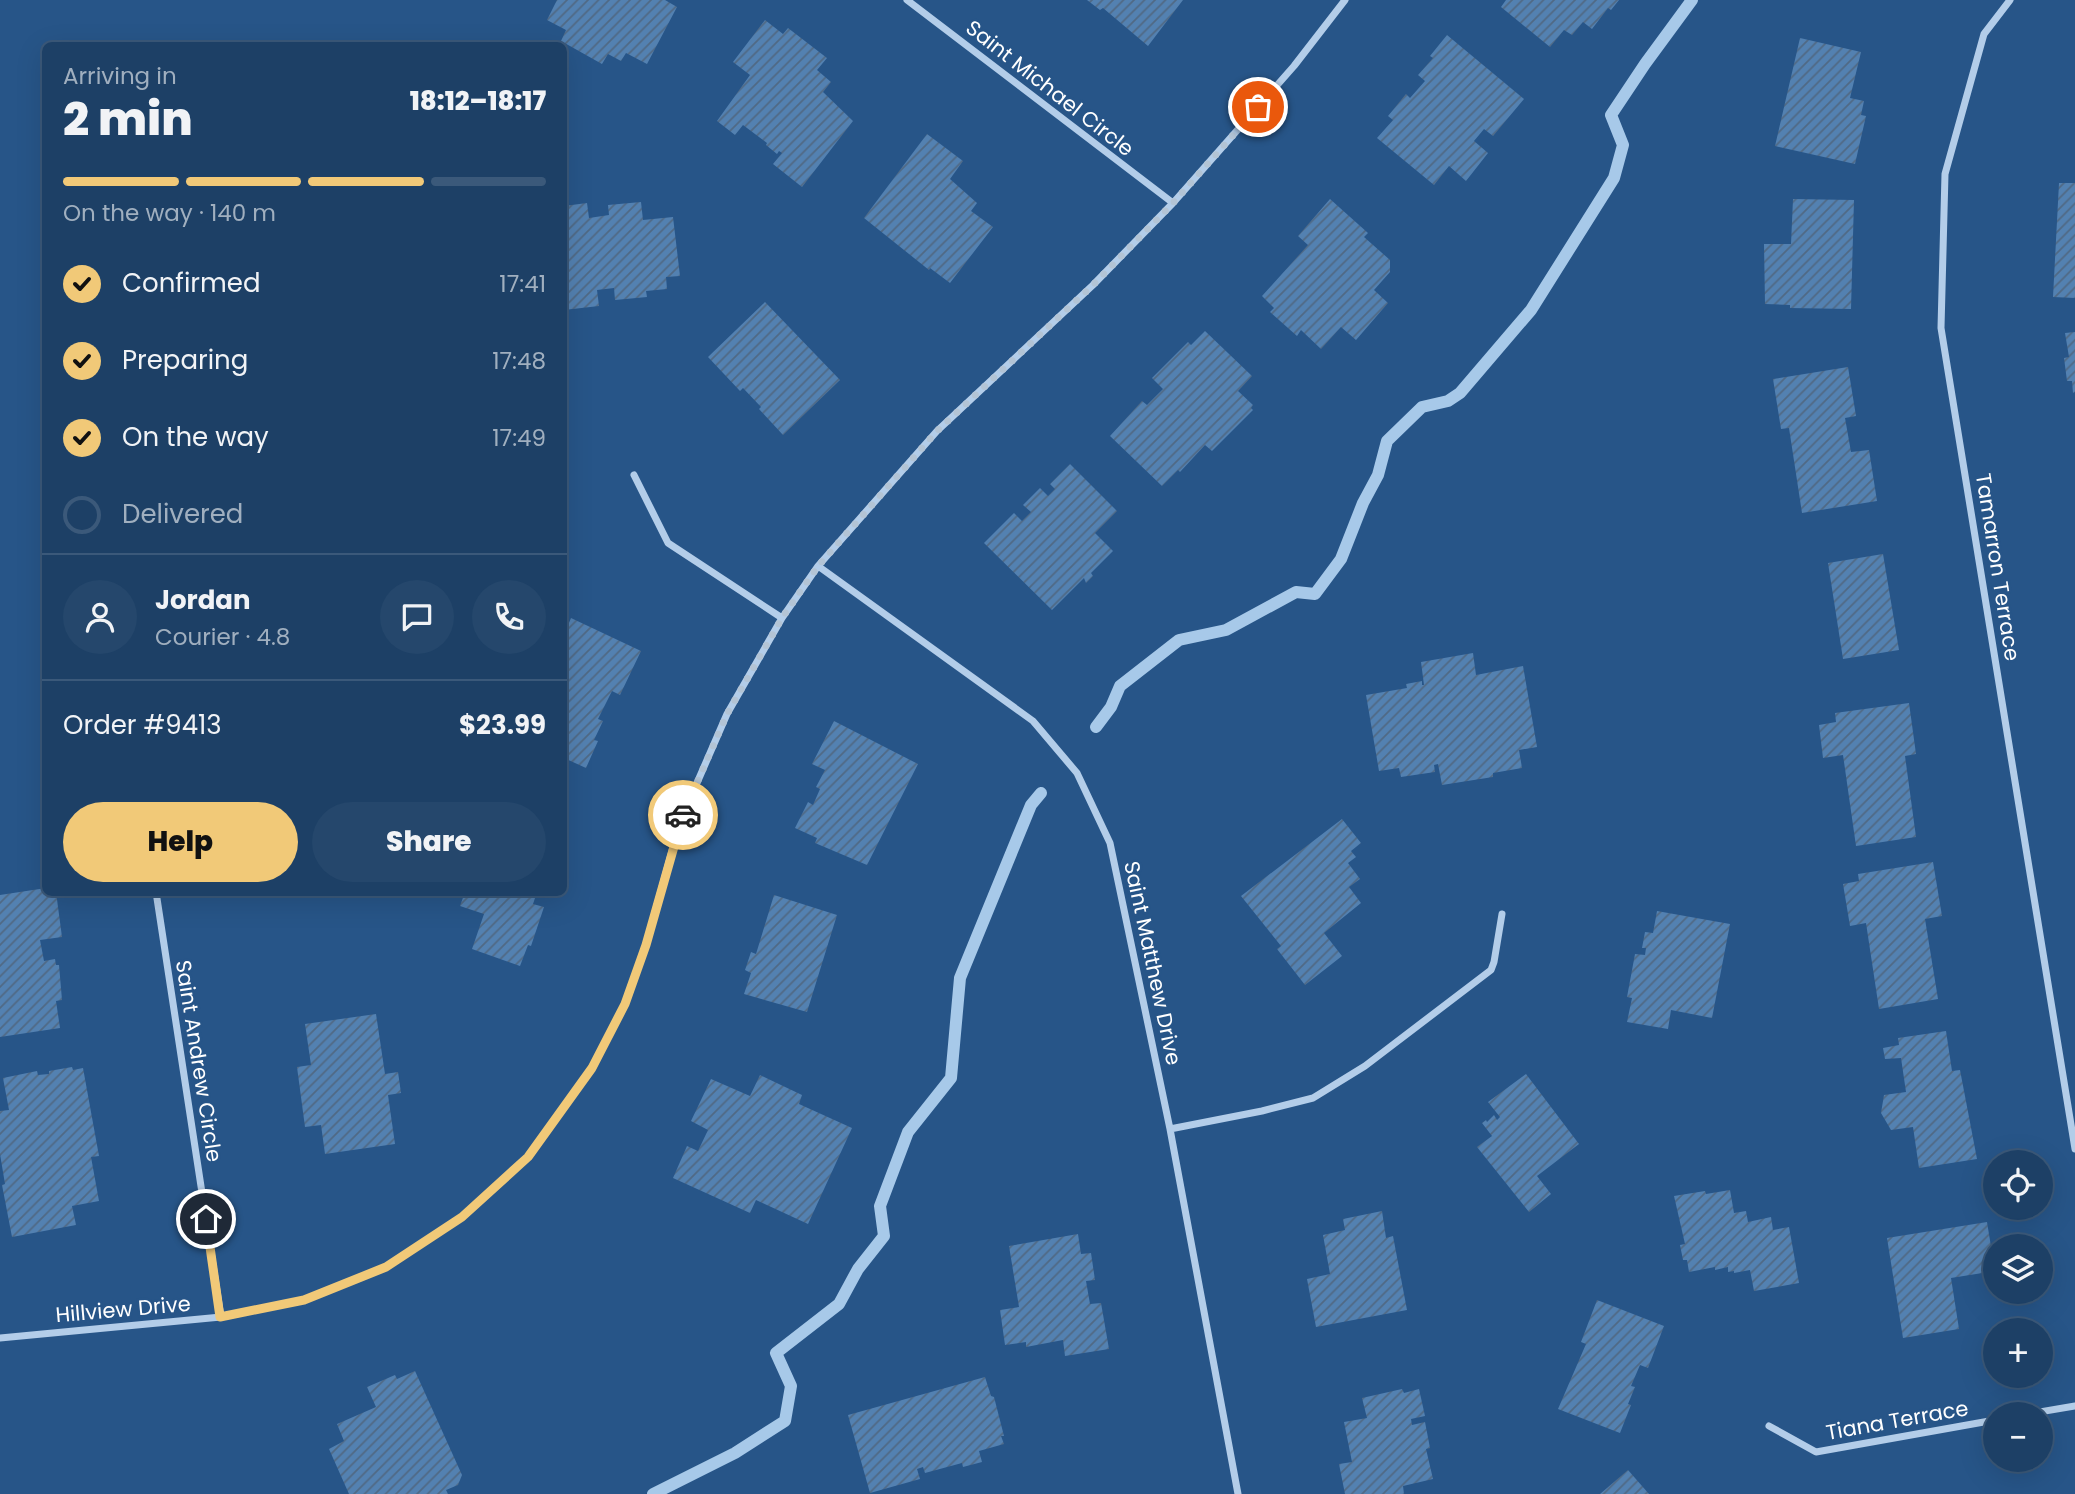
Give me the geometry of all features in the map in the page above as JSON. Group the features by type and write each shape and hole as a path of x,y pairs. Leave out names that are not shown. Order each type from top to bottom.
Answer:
{"street":[{"name":"Saint Michael Circle","path":"907,0 1173,203"},
{"name":"Hillview Drive","path":"0,1338 220,1317 304,1300 386,1267 462,1217 528,1157 592,1068 625,1004 646,945 680,821 727,714 782,618 818,566 937,431 1093,285 1173,203 1294,66 1345,0"},
{"name":"Tamarron Terrace","path":"2010,0 1984,34 1945,174 1941,328 2075,1149"},
{"path":"634,475 668,543 782,618"},
{"name":"Saint Matthew Drive","path":"818,566 1033,721 1077,773 1110,843 1170,1129 1238,1494"},
{"name":"Saint Andrew Circle","path":"157,896 220,1317"},
{"path":"1170,1129 1313,1098 1366,1066 1491,970 1502,914"},
{"path":"2053,1410 2075,1406"},
{"name":"Tiana Terrace","path":"1769,1426 1816,1452 1983,1422"}],"building":[{"path":"557,0 665,0 677,7 647,64 626,53 621,61 608,54 602,64 561,41 566,30 547,20"},
{"path":"1087,0 1183,0 1148,46 1103,8 1100,10"},
{"path":"1506,0 1619,0 1611,10 1608,8 1592,29 1583,22 1572,35 1564,30 1550,47 1501,7"},
{"path":"765,20 783,34 788,28 827,58 817,70 831,82 823,92 853,121 802,187 773,164 782,153 779,151 777,154 743,125 735,135 717,121 750,75 733,62"},
{"path":"1447,35 1524,99 1493,136 1484,129 1474,141 1488,153 1466,181 1449,166 1434,185 1377,138 1393,120 1388,116 1406,94 1410,98 1425,81 1418,75 1433,58 1430,56"},
{"path":"1800,38 1861,52 1850,98 1864,101 1861,115 1866,116 1855,164 1775,146"},
{"path":"927,134 963,161 950,179 977,203 971,211 993,227 950,283 930,268 929,270 864,218"},
{"path":"2059,183 2075,183 2075,298 2053,297"},
{"path":"1330,199 1368,233 1364,237 1390,260 1390,272 1374,290 1388,303 1356,340 1341,327 1321,349 1301,330 1297,336 1270,312 1274,308 1262,296 1308,245 1298,236"},
{"path":"1793,199 1854,200 1851,309 1790,308 1790,305 1765,304 1764,244 1791,244"},
{"path":"641,202 643,220 673,217 680,276 666,277 667,289 646,291 647,297 615,300 614,288 597,290 599,306 567,310 567,206 587,203 589,218 609,215 608,205"},
{"path":"765,302 840,380 783,435 743,388 740,391 708,357"},
{"path":"1205,331 1252,376 1238,391 1253,405 1253,410 1212,451 1205,445 1180,472 1178,470 1162,486 1110,436 1142,401 1147,405 1163,389 1152,378 1188,342 1191,345"},
{"path":"2075,332 2073,393 2072,381 2067,381 2064,358 2069,357 2065,333"},
{"path":"1848,367 1856,416 1845,418 1851,452 1869,450 1877,501 1802,513 1789,428 1781,429 1773,379"},
{"path":"1070,464 1117,511 1095,533 1113,551 1091,573 1093,576 1086,583 1084,578 1052,610 984,543 1014,513 1022,521 1031,512 1023,505 1040,488 1048,496 1055,489 1050,484"},
{"path":"1883,554 1899,650 1843,659 1828,563"},
{"path":"571,618 641,651 620,695 612,691 598,719 603,721 594,740 598,741 586,768 567,759 567,628"},
{"path":"1473,653 1476,675 1523,666 1537,747 1519,750 1522,768 1493,773 1493,777 1442,785 1438,764 1434,765 1435,772 1401,777 1399,768 1379,771 1366,695 1407,688 1406,684 1422,681 1424,685 1421,662"},
{"path":"1909,703 1916,754 1905,756 1916,837 1856,846 1843,755 1823,758 1819,725 1836,722 1835,713"},
{"path":"834,721 918,764 867,865 815,843 817,838 795,828 808,802 813,805 820,789 816,787 825,770 812,764"},
{"path":"1342,819 1361,843 1351,851 1356,857 1348,863 1360,879 1349,887 1361,903 1324,933 1342,956 1305,985 1277,949 1281,946 1241,896"},
{"path":"1933,862 1942,916 1925,919 1938,999 1879,1009 1866,923 1850,926 1843,884 1859,881 1858,874"},
{"path":"42,889 42,896 57,896 62,937 40,940 44,961 55,959 56,965 59,965 62,1000 56,1001 60,1028 0,1037 0,895"},
{"path":"774,895 837,915 807,1012 744,994 751,973 745,970 751,952 756,954"},
{"path":"464,896 536,896 533,904 544,907 531,946 528,945 520,966 472,949 484,914 460,906"},
{"path":"1657,911 1730,924 1712,1018 1671,1010 1668,1029 1627,1022 1632,998 1627,997 1635,954 1645,955 1646,948 1642,948 1645,932 1653,933"},
{"path":"376,1014 385,1074 398,1072 401,1093 388,1095 395,1144 325,1154 321,1125 305,1127 297,1067 311,1065 305,1024"},
{"path":"1946,1031 1952,1071 1960,1070 1977,1159 1919,1168 1913,1127 1891,1130 1881,1113 1884,1095 1906,1092 1901,1058 1885,1059 1883,1048 1899,1045 1898,1038"},
{"path":"72,1067 73,1070 83,1068 99,1156 91,1157 99,1201 72,1206 76,1225 12,1237 2,1185 5,1184 0,1154 0,1111 9,1110 3,1078 37,1071 38,1075 49,1074 49,1071"},
{"path":"1526,1074 1579,1144 1537,1176 1551,1194 1529,1212 1477,1147 1492,1136 1482,1123 1494,1115 1497,1120 1500,1117 1488,1102"},
{"path":"760,1075 802,1095 799,1104 852,1128 808,1224 756,1200 750,1213 673,1178 687,1146 698,1151 708,1130 691,1121 711,1079 750,1096"},
{"path":"1730,1190 1734,1213 1746,1211 1748,1222 1771,1217 1773,1230 1789,1227 1799,1283 1754,1291 1750,1270 1734,1273 1728,1272 1728,1267 1715,1270 1715,1267 1689,1272 1680,1245 1685,1244 1674,1196"},
{"path":"1382,1211 1386,1238 1393,1236 1407,1310 1316,1327 1307,1279 1330,1274 1323,1235 1345,1230 1343,1219"},
{"path":"1987,1222 1989,1234 1983,1234 1983,1273 1951,1278 1959,1329 1903,1338 1887,1238"},
{"path":"1078,1234 1081,1254 1091,1253 1095,1280 1086,1281 1090,1304 1101,1303 1109,1349 1065,1356 1063,1340 1026,1347 1026,1342 1005,1345 1000,1310 1019,1307 1009,1246"},
{"path":"1597,1300 1664,1326 1648,1368 1640,1365 1631,1386 1635,1387 1628,1404 1631,1405 1620,1433 1558,1409 1586,1344 1581,1342"},
{"path":"415,1371 462,1475 458,1485 446,1490 448,1494 349,1494 329,1449 344,1441 337,1424 376,1407 367,1387 395,1375 397,1379"},
{"path":"985,1377 991,1396 994,1397 1004,1444 979,1451 982,1462 963,1467 962,1463 925,1473 923,1467 917,1469 920,1479 870,1493 848,1415"},
{"path":"1402,1389 1404,1393 1419,1389 1425,1416 1411,1419 1412,1425 1425,1422 1430,1448 1426,1449 1433,1479 1403,1486 1404,1494 1345,1494 1339,1464 1352,1462 1344,1422 1367,1418 1362,1398"},
{"path":"1628,1470 1649,1494 1600,1494"}],"waterway":[{"path":"1096,727 1111,707 1120,686 1179,640 1226,630 1296,592 1315,594 1341,559 1363,503 1378,475 1387,441 1422,407 1448,401 1460,393 1531,310 1614,178 1623,145 1611,115 1692,0"},
{"path":"653,1494 735,1453 785,1421 791,1386 776,1353 839,1304 858,1269 884,1236 880,1206 908,1132 951,1078 960,978 1031,805 1041,793"}],"way so far":[{"path":"683,815 727,714 782,618 818,566 937,431 1093,285 1173,203 1258,107"}],"route":[{"path":"206,1219 220,1317 304,1300 386,1267 462,1217 528,1157 592,1068 625,1004 646,945 683,815"}]}
